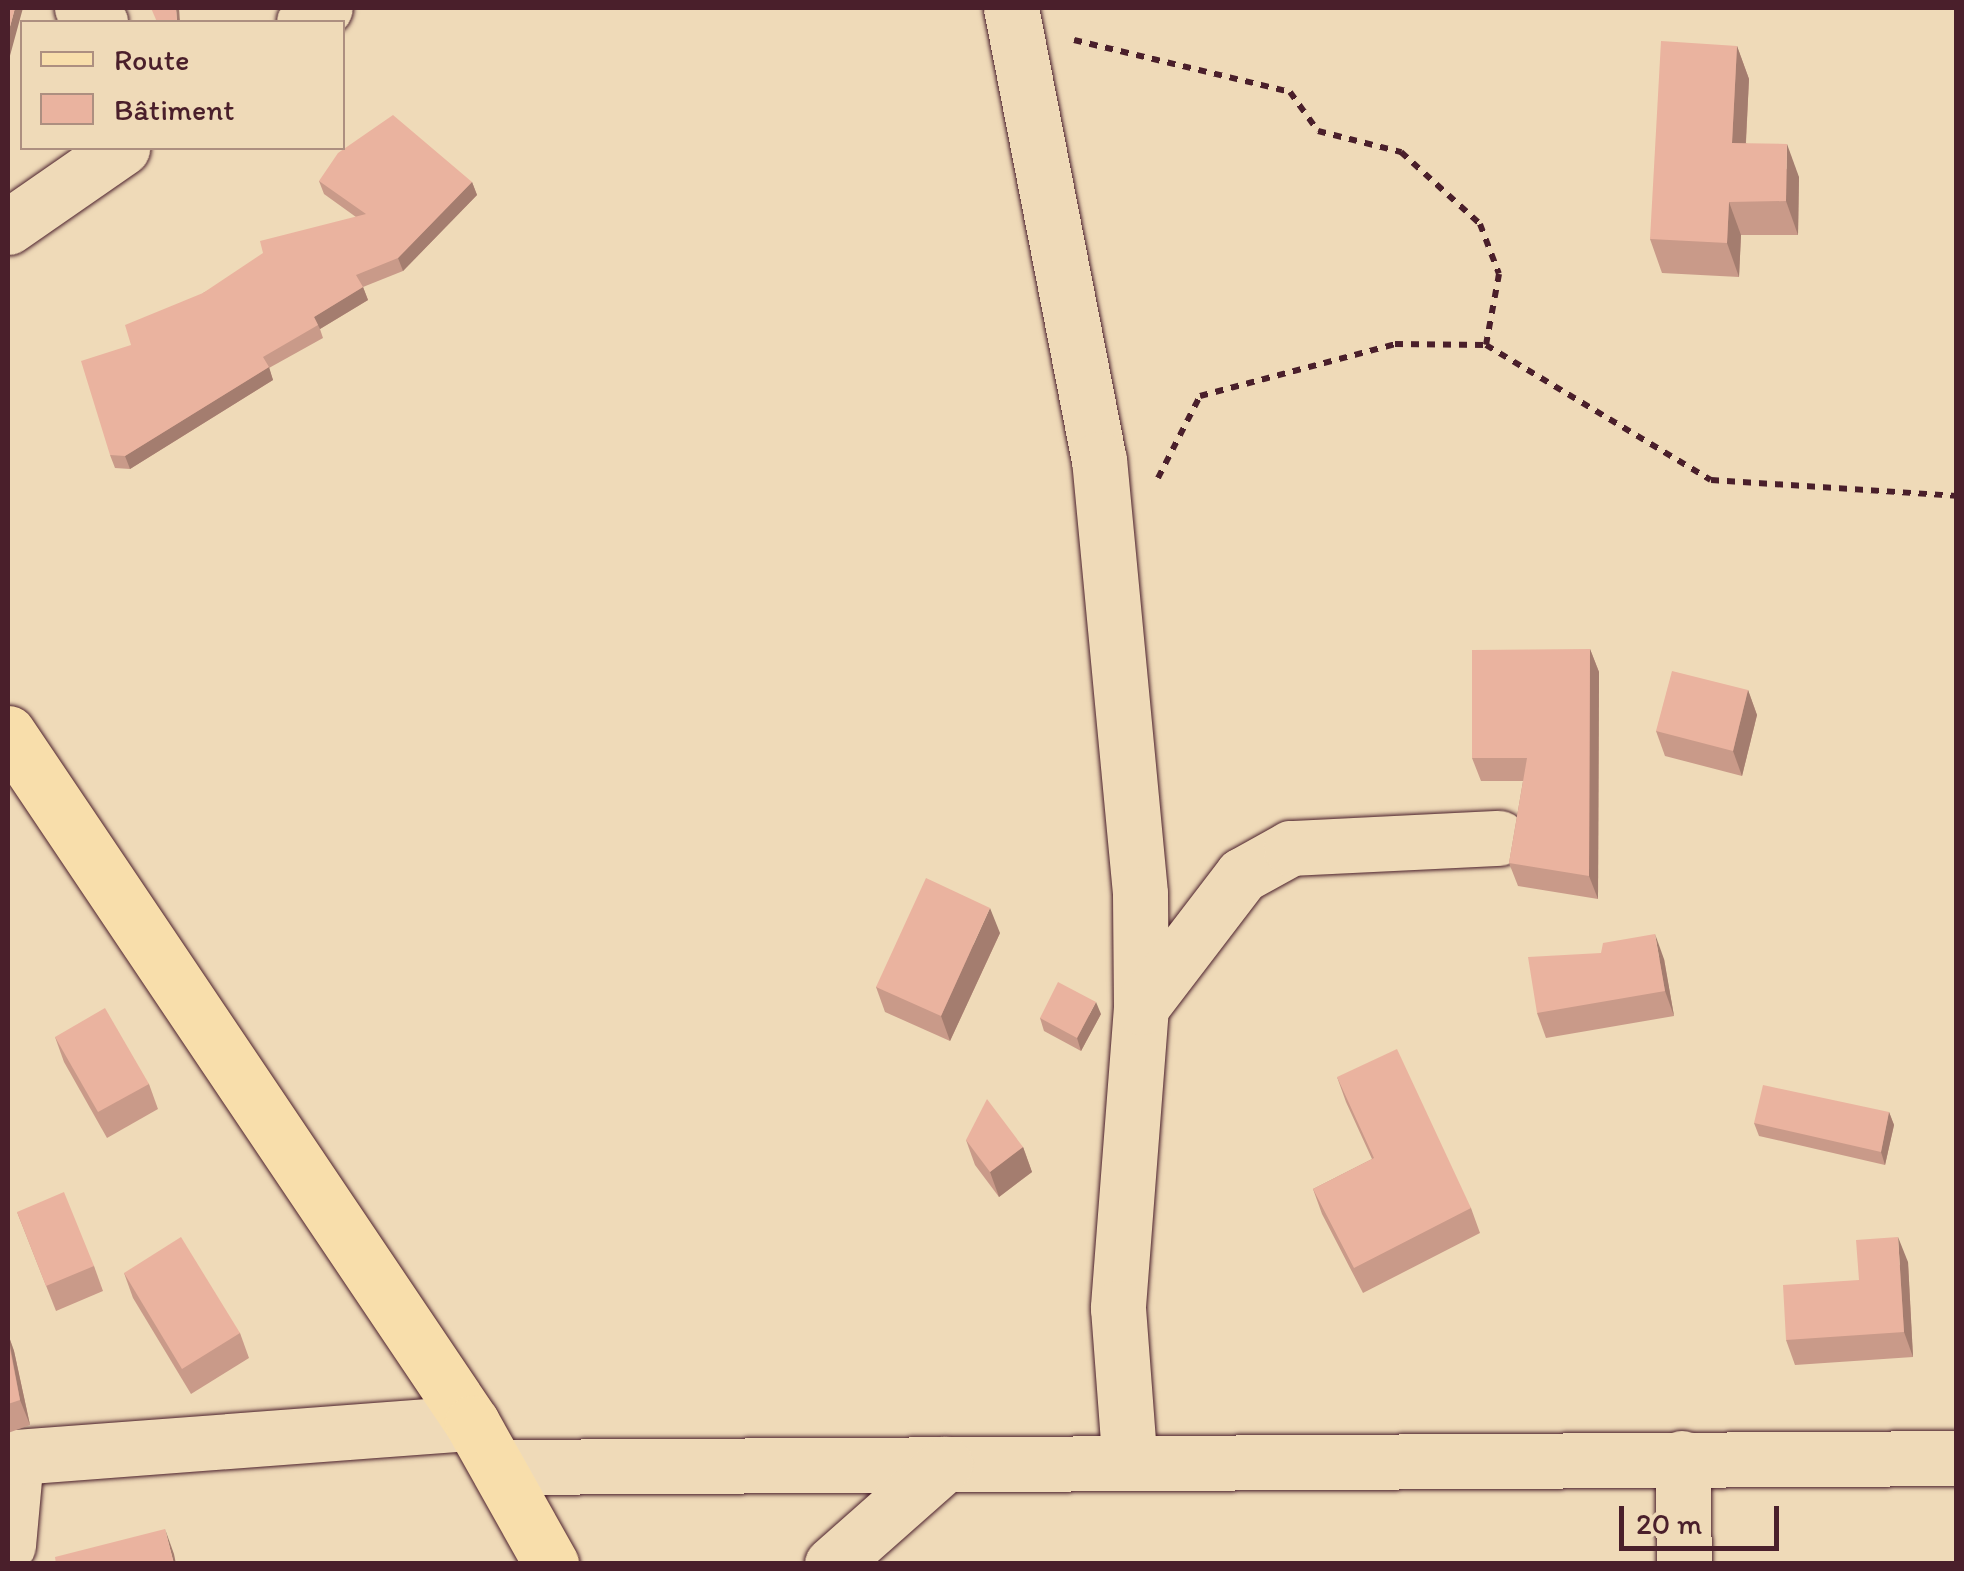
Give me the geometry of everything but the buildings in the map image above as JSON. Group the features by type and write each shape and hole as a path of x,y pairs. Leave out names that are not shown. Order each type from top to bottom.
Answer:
{"main road":[{"path":"8,733 486,1445 551,1564"}],"street":[{"path":"1010,8 1099,459 1141,1007 1118,1308 1129,1456"},
{"path":"8,226 119,150"},
{"path":"1141,1007 1242,875 1291,848 1499,838"},
{"path":"8,1545 12,1457 486,1445 946,1464 1129,1456 1956,1458"},
{"path":"1682,1458 1684,1564"},
{"path":"832,1564 946,1464"}],"path":[{"path":"1064,34 1290,92 1318,130 1402,152 1480,224 1499,274 1486,345"},
{"path":"1154,484 1200,396 1394,344 1486,345 1711,480 1956,496"}]}
